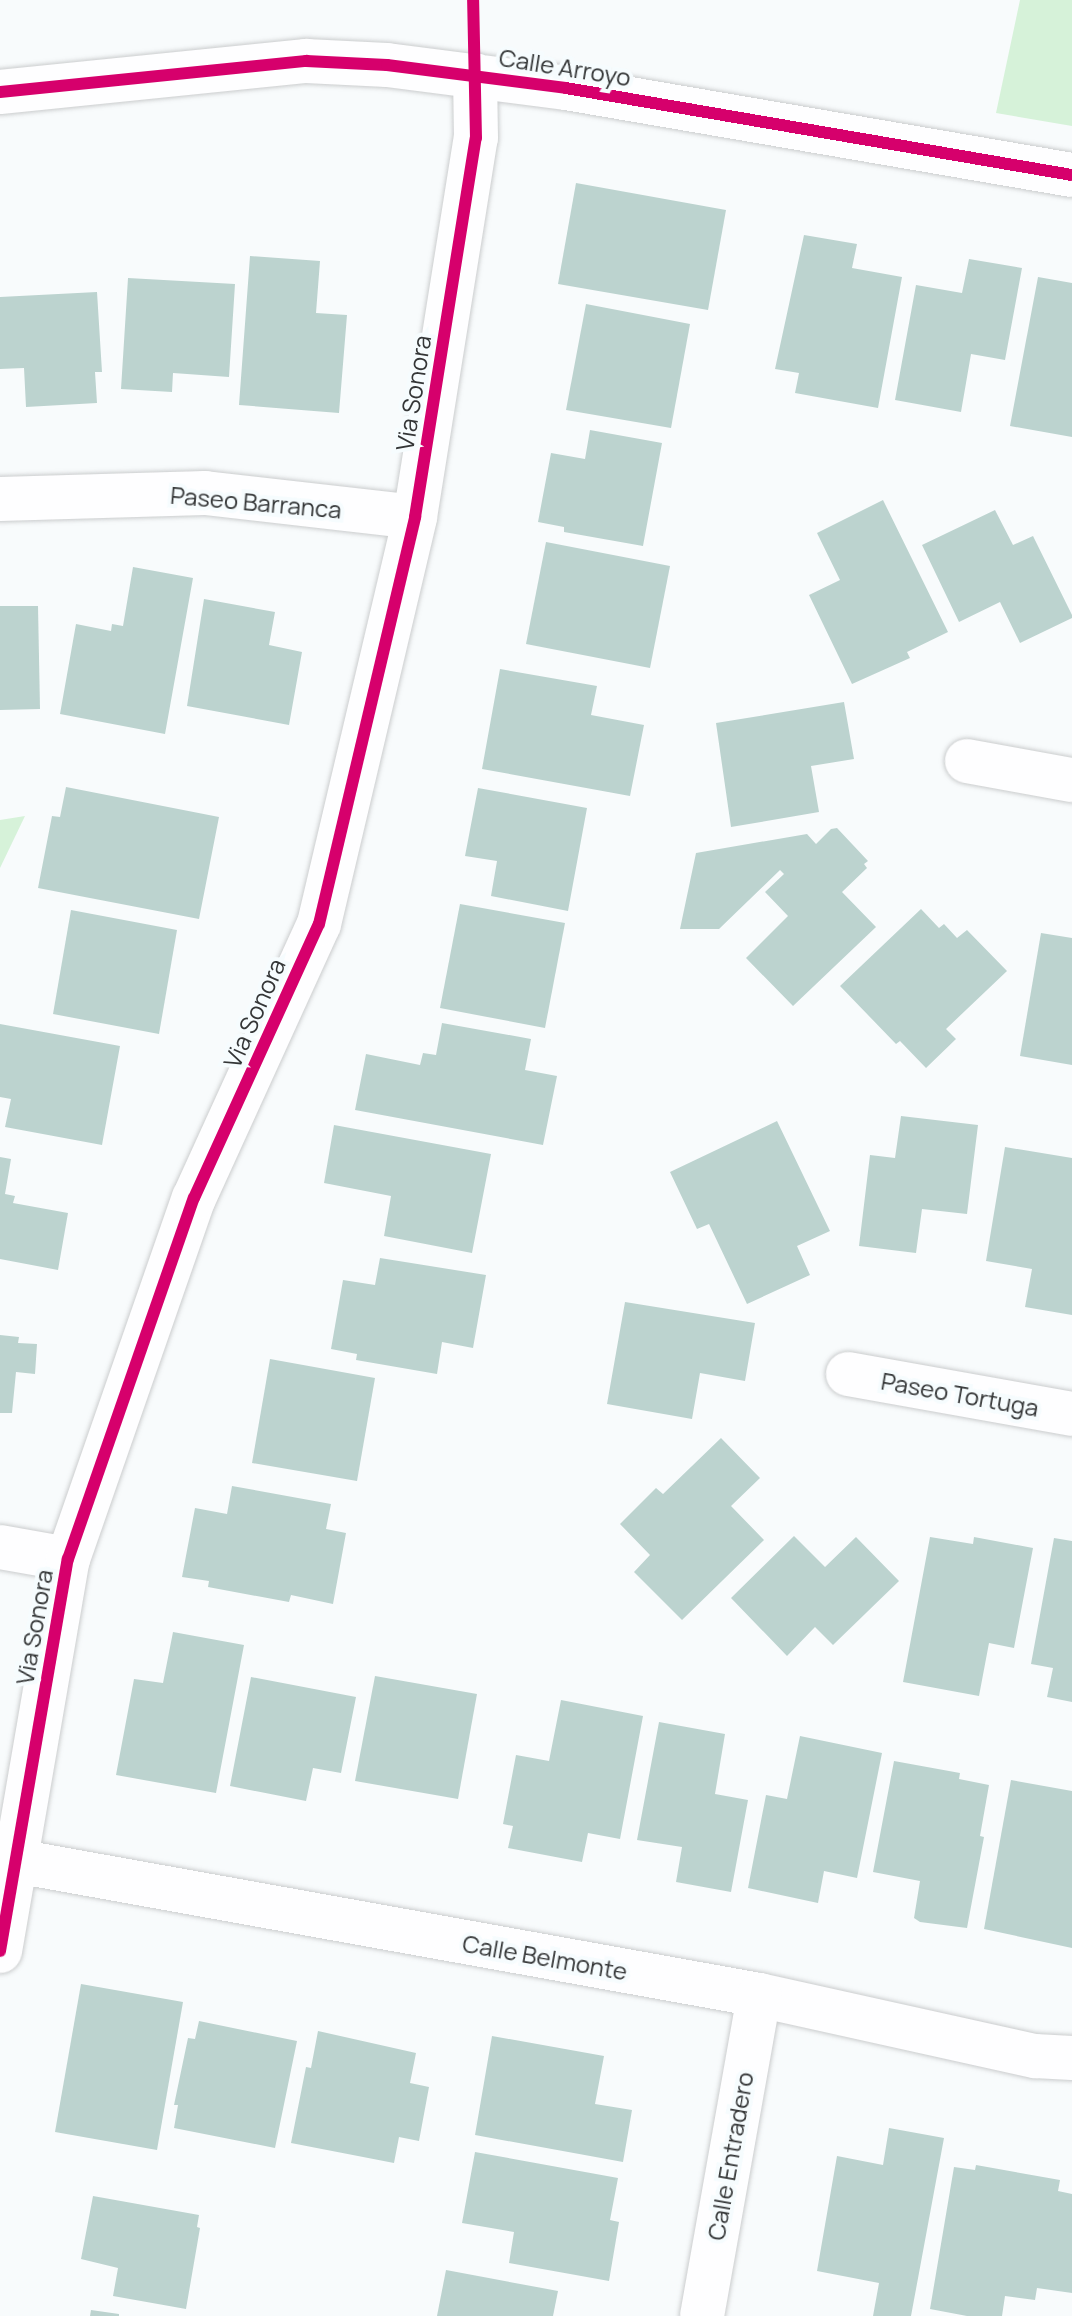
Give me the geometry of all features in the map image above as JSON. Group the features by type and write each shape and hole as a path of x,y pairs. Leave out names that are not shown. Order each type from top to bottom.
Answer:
{"street":[{"name":"Calle Arroyo","path":"0,92 306,61 475,75 1072,175"},
{"name":"Via Sonora","path":"0,1951 68,1559 194,1198 319,924 415,517 476,138 475,75"},
{"name":"Paseo Barranca","path":"0,499 205,493 415,517"},
{"path":"967,761 1072,780"},
{"name":"Paseo Tortuga","path":"848,1374 1072,1414"},
{"path":"0,1547 68,1559"},
{"name":"Calle Belmonte","path":"16,1861 759,1995 1035,2056 1072,2058"},
{"name":"Calle Entradero","path":"702,2316 759,1995"}],"green space":[{"path":"1020,0 1072,0 1072,126 996,113"},
{"path":"25,816 0,868 0,820"}],"building":[{"path":"576,183 726,210 708,310 558,284"},
{"path":"804,235 857,244 852,268 902,277 878,408 795,393 799,373 775,369"},
{"path":"250,256 320,261 316,313 347,315 339,413 239,405"},
{"path":"969,259 1022,268 1005,360 971,354 961,412 895,400 916,285 962,293"},
{"path":"1038,277 1072,283 1072,437 1010,426"},
{"path":"128,278 235,284 229,377 173,373 172,392 121,389"},
{"path":"97,292 102,372 95,372 97,403 26,407 24,368 0,369 0,297"},
{"path":"586,304 690,324 671,428 566,410"},
{"path":"590,430 662,443 643,546 564,532 564,527 538,522 551,453 585,459"},
{"path":"883,500 948,632 907,652 910,658 852,684 809,595 840,580 817,533"},
{"path":"995,510 1013,545 1033,536 1072,615 1072,618 1020,643 1000,602 959,622 922,545"},
{"path":"546,542 670,566 650,668 526,644"},
{"path":"133,567 193,578 165,734 60,714 76,624 111,631 112,624 123,626"},
{"path":"204,599 275,612 269,645 302,652 289,725 187,706"},
{"path":"0,606 38,606 40,709 0,710"},
{"path":"500,669 597,686 591,715 644,725 630,796 482,769"},
{"path":"844,702 854,759 811,766 819,812 731,827 716,723"},
{"path":"66,787 219,817 199,919 38,888 52,816 60,817"},
{"path":"478,788 587,808 568,911 491,896 497,861 465,856"},
{"path":"837,828 868,861 864,864 867,868 842,892 876,927 793,1006 746,958 788,916 765,892 784,874 780,870 719,929 680,929 696,853 807,834 816,844 831,829"},
{"path":"460,904 565,923 545,1028 440,1008"},
{"path":"921,909 939,928 944,924 957,938 967,930 1007,971 946,1029 956,1039 926,1068 900,1041 896,1044 840,986"},
{"path":"71,910 177,930 159,1034 53,1014"},
{"path":"1041,933 1072,938 1072,1065 1020,1056"},
{"path":"442,1023 531,1039 525,1070 557,1076 543,1145 355,1110 366,1054 420,1065 423,1053 436,1055"},
{"path":"0,1024 120,1046 102,1145 5,1127 11,1099 0,1097"},
{"path":"901,1116 978,1125 967,1214 922,1209 916,1253 859,1246 870,1155 895,1158"},
{"path":"777,1121 830,1231 797,1246 810,1275 747,1304 709,1224 697,1229 670,1172"},
{"path":"334,1125 491,1154 472,1253 384,1236 391,1196 324,1183"},
{"path":"1005,1147 1072,1158 1072,1315 1025,1307 1032,1269 986,1261"},
{"path":"0,1157 11,1159 5,1194 15,1196 13,1203 68,1213 58,1270 0,1259"},
{"path":"380,1258 486,1275 473,1348 442,1342 437,1374 356,1360 357,1354 331,1349 343,1280 375,1285"},
{"path":"625,1302 755,1323 745,1381 700,1373 692,1419 607,1404"},
{"path":"0,1335 19,1337 18,1343 37,1344 35,1374 16,1372 12,1413 0,1413"},
{"path":"270,1359 375,1378 357,1481 252,1463"},
{"path":"721,1438 760,1478 731,1506 764,1540 682,1620 634,1572 650,1555 620,1524 656,1488 663,1494"},
{"path":"232,1486 331,1504 326,1529 346,1533 333,1604 291,1595 289,1602 208,1587 209,1581 182,1577 195,1508 227,1514"},
{"path":"794,1536 825,1567 856,1537 899,1581 833,1645 815,1627 787,1656 731,1598"},
{"path":"930,1537 973,1544 974,1537 1033,1548 1014,1648 989,1643 979,1696 903,1682"},
{"path":"1054,1538 1072,1541 1072,1702 1047,1697 1053,1668 1031,1664"},
{"path":"173,1632 244,1645 216,1793 116,1775 134,1679 163,1683"},
{"path":"375,1676 477,1694 458,1799 355,1781"},
{"path":"251,1677 356,1697 341,1773 313,1768 306,1801 230,1786"},
{"path":"561,1700 643,1716 620,1839 588,1833 582,1862 508,1848 513,1826 503,1824 516,1755 549,1761"},
{"path":"659,1722 725,1734 715,1794 748,1800 731,1892 676,1882 682,1847 637,1840"},
{"path":"800,1736 882,1753 857,1878 824,1871 818,1903 748,1888 766,1795 787,1799"},
{"path":"894,1761 960,1773 959,1779 989,1785 980,1836 984,1837 967,1928 920,1922 914,1918 920,1881 873,1872"},
{"path":"1011,1780 1072,1791 1072,1948 984,1929"},
{"path":"81,1984 183,2002 157,2150 55,2132"},
{"path":"199,2021 297,2041 275,2148 174,2128 178,2105 174,2105 188,2038 195,2039"},
{"path":"318,2031 416,2053 410,2083 429,2087 419,2141 399,2137 394,2163 291,2143 306,2067 311,2068"},
{"path":"492,2036 604,2056 595,2104 632,2110 623,2162 475,2135"},
{"path":"889,2128 944,2138 911,2316 873,2316 879,2283 817,2271 837,2156 883,2165"},
{"path":"475,2152 618,2178 610,2220 619,2222 609,2281 509,2263 514,2232 462,2223"},
{"path":"976,2165 1060,2180 1058,2191 1072,2194 1072,2293 1037,2288 1035,2300 1005,2296 1002,2316 967,2316 930,2309 954,2167 975,2170"},
{"path":"93,2196 199,2215 197,2227 200,2228 186,2309 113,2296 118,2268 81,2259"},
{"path":"446,2270 558,2291 553,2316 437,2316"},
{"path":"91,2310 119,2314 119,2316 90,2316"}],"cycle path":[{"path":"0,1951 68,1559 194,1198 319,924 415,517 476,138 473,0"},
{"path":"0,92 306,61 387,65 566,88 1072,175"}]}
